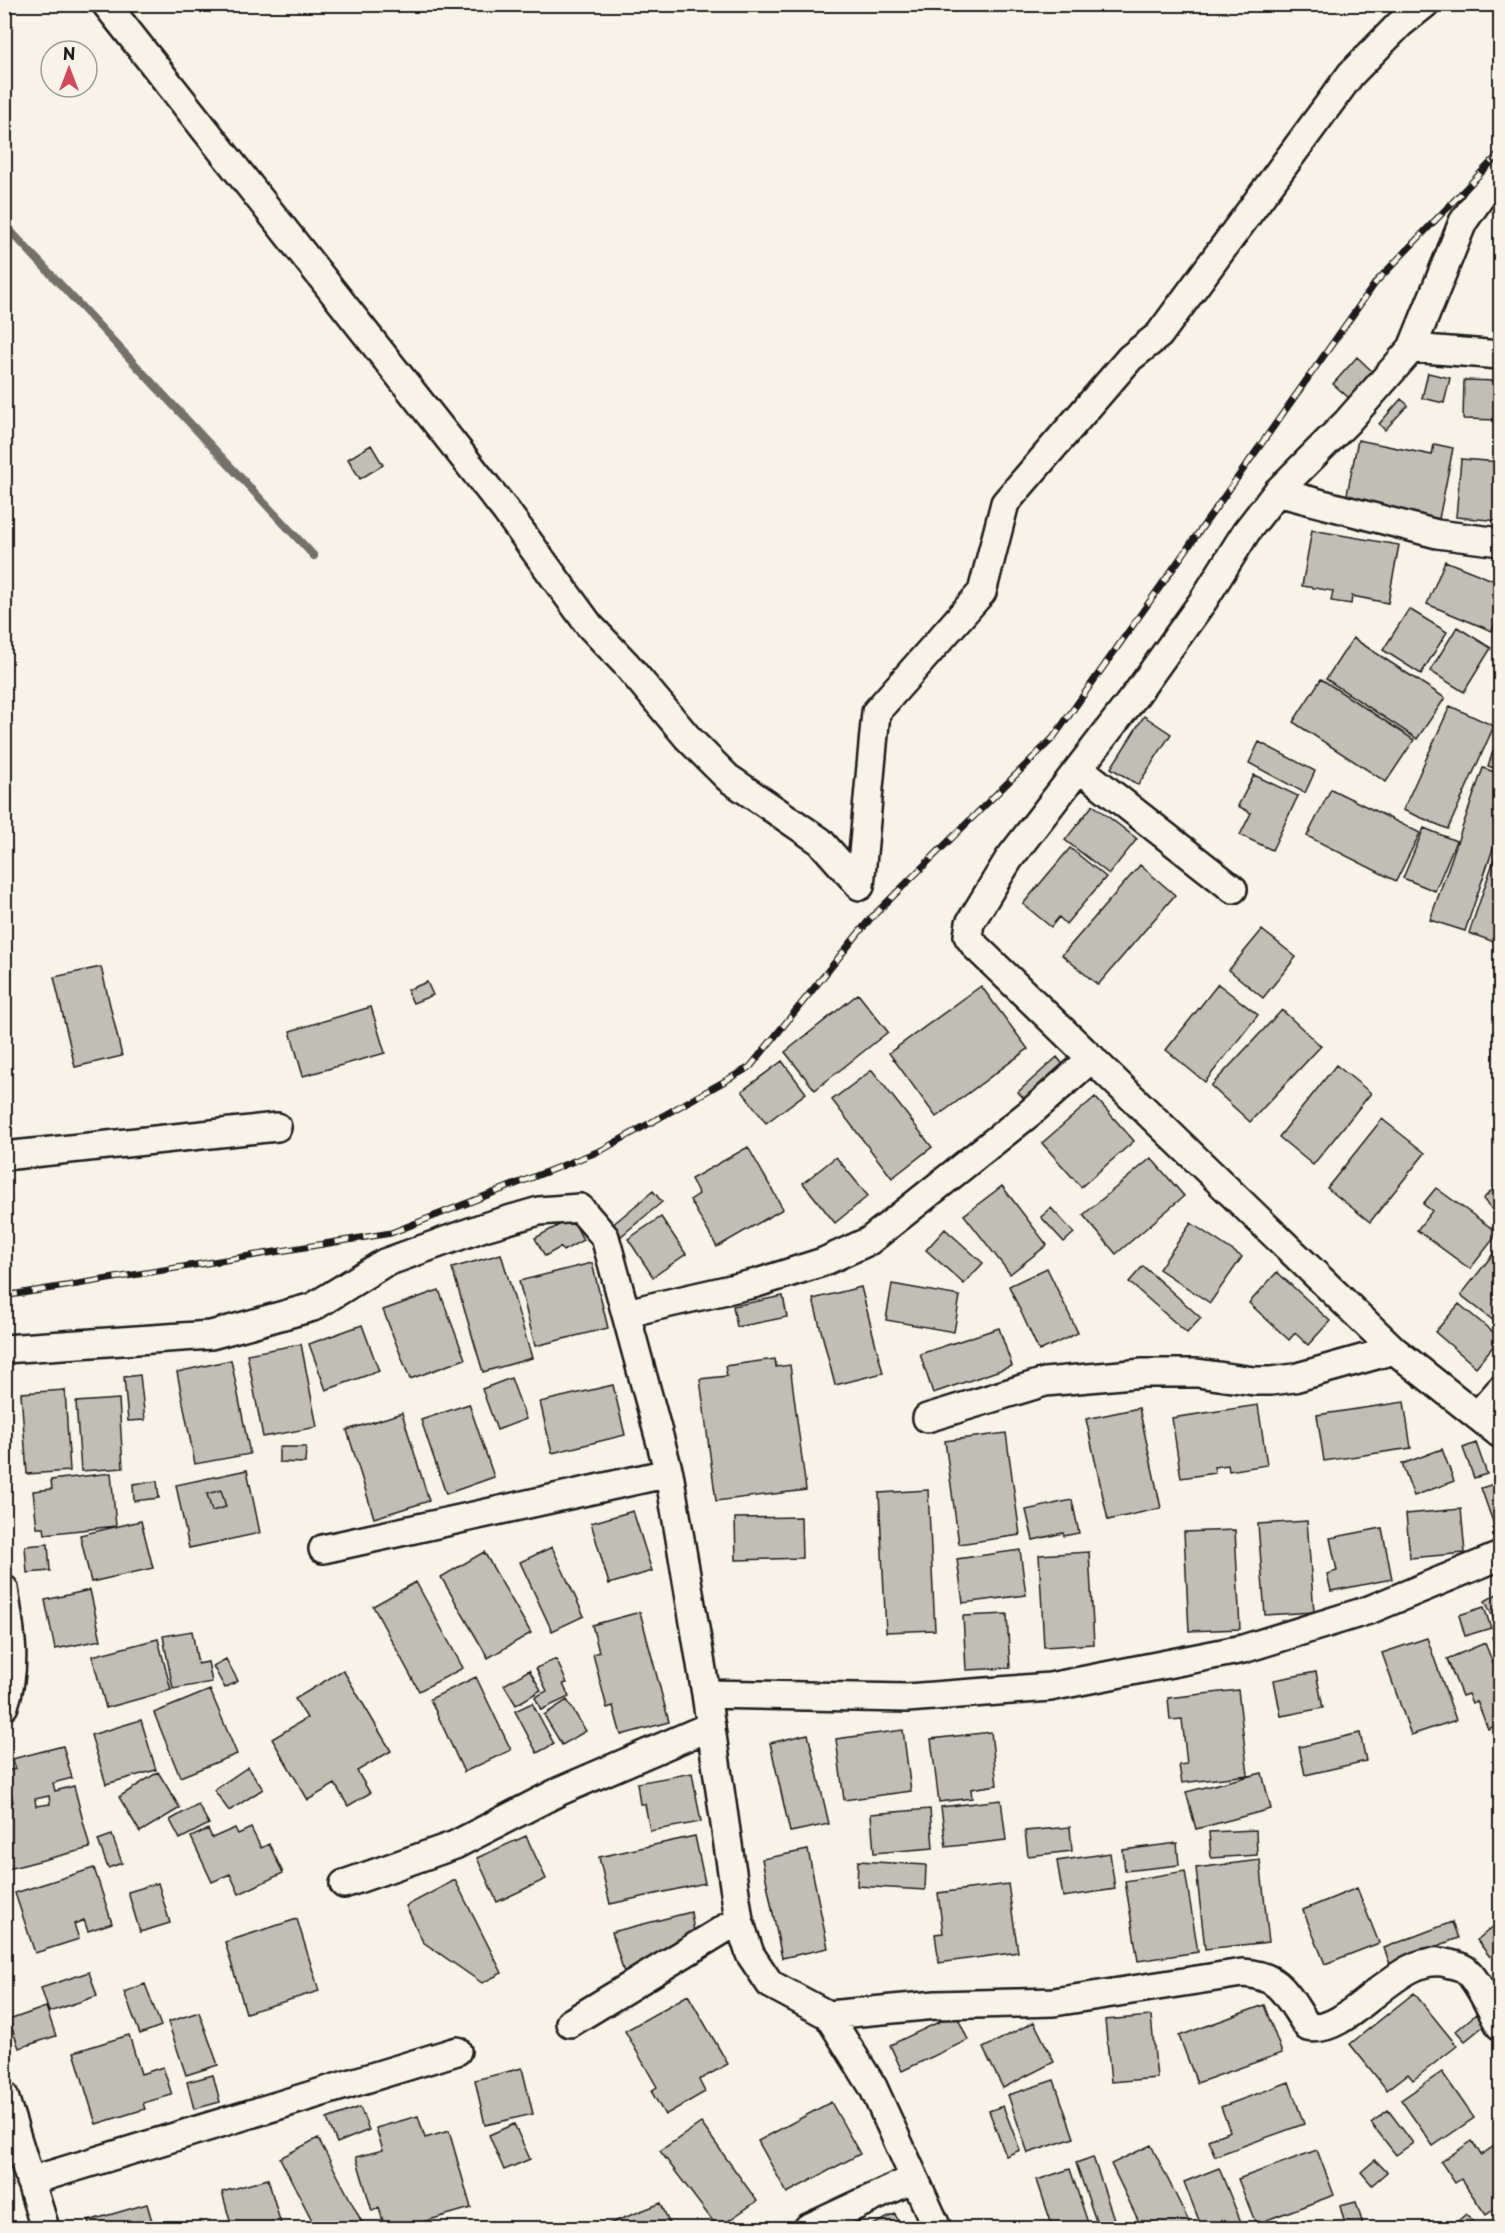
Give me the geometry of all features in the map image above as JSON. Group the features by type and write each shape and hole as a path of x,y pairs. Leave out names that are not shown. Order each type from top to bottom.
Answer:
{"street":[{"path":"106,4 506,511 589,625 626,664 688,738 728,778 820,841 860,886 876,712 982,592 1005,504 1130,358 1159,335 1351,74 1401,24 1425,4"},
{"path":"1500,177 1486,189 1463,222 1412,348 1347,422 1277,492 1246,532 1183,629 1009,859 970,923 968,936 1394,1350 1500,1434"},
{"path":"1412,348 1500,355"},
{"path":"1277,492 1437,534 1500,542"},
{"path":"1078,768 1233,889"},
{"path":"626,1313 758,1283 824,1262 868,1241 1031,1112 1092,1058"},
{"path":"4,1156 277,1127"},
{"path":"4,1350 211,1335 313,1307 384,1263 484,1227 539,1211 579,1208 605,1237 669,1473 706,1694 739,1920 750,1954 770,1984 828,2015 873,2086 937,2229"},
{"path":"927,1418 1045,1382 1143,1373 1197,1373 1254,1381 1271,1381 1294,1378 1394,1350"},
{"path":"1478,1415 1500,1390"},
{"path":"323,1549 669,1473"},
{"path":"706,1694 907,1698 1050,1687 1242,1648 1369,1610 1500,1557"},
{"path":"4,1589 14,1662 12,1684 4,1706"},
{"path":"344,1884 454,1845 560,1791 711,1726"},
{"path":"570,2023 739,1920"},
{"path":"828,2015 936,2005 1054,2002 1242,1973 1260,1974 1276,1981 1308,2027 1314,2029 1340,2019 1414,1965 1442,1961 1466,1969 1500,2026"},
{"path":"30,2181 457,2051"},
{"path":"4,2096 45,2229"},
{"path":"808,2229 913,2179"}],"building":[{"path":"1497,333 1500,333 1500,342 1496,342"},
{"path":"1357,357 1372,371 1349,398 1333,384"},
{"path":"1428,373 1450,378 1444,403 1422,398"},
{"path":"1464,380 1500,381 1500,420 1463,419"},
{"path":"1401,399 1408,405 1385,430 1379,424"},
{"path":"1358,440 1432,455 1434,444 1453,448 1439,519 1346,499"},
{"path":"371,445 383,465 360,479 348,459"},
{"path":"1461,459 1500,462 1500,521 1456,517"},
{"path":"1312,530 1399,545 1388,603 1352,596 1351,604 1331,601 1333,591 1302,586"},
{"path":"1445,561 1500,583 1500,611 1492,631 1427,604"},
{"path":"1409,609 1447,632 1421,674 1383,650"},
{"path":"1457,627 1491,648 1464,692 1430,671"},
{"path":"1353,638 1445,698 1417,739 1326,679"},
{"path":"1321,679 1414,740 1386,782 1293,722"},
{"path":"1450,706 1494,726 1448,829 1403,810"},
{"path":"1144,716 1171,734 1138,785 1111,768"},
{"path":"1500,730 1500,770 1488,766"},
{"path":"1259,742 1315,771 1305,793 1249,763"},
{"path":"1483,768 1500,774 1500,807 1495,822 1500,824 1500,828 1465,931 1430,920"},
{"path":"1254,775 1298,796 1272,850 1240,835 1251,813 1238,806"},
{"path":"1331,789 1420,833 1396,881 1307,836"},
{"path":"1093,805 1137,839 1109,874 1065,840"},
{"path":"1424,828 1456,841 1435,891 1403,878"},
{"path":"1500,842 1500,944 1469,933"},
{"path":"1070,848 1106,877 1066,924 1059,917 1051,927 1023,904"},
{"path":"1140,865 1175,895 1098,985 1062,955"},
{"path":"1262,930 1296,957 1263,998 1229,970"},
{"path":"101,967 122,1056 75,1067 54,977"},
{"path":"427,982 433,995 413,1003 407,990"},
{"path":"1218,984 1258,1015 1205,1082 1166,1050"},
{"path":"981,986 1028,1049 936,1117 889,1053"},
{"path":"858,994 888,1032 815,1090 785,1052"},
{"path":"371,1007 385,1053 303,1076 290,1031"},
{"path":"1282,1010 1321,1046 1250,1122 1211,1086"},
{"path":"1057,1057 1066,1068 1028,1103 1018,1092"},
{"path":"782,1061 806,1093 766,1123 742,1091"},
{"path":"1336,1065 1371,1093 1313,1165 1279,1137"},
{"path":"872,1070 932,1147 892,1178 832,1100"},
{"path":"1095,1097 1134,1141 1081,1187 1042,1143"},
{"path":"1382,1119 1425,1153 1370,1222 1327,1188"},
{"path":"748,1147 783,1209 717,1247 690,1200 699,1194 691,1179"},
{"path":"836,1157 868,1196 835,1223 803,1183"},
{"path":"1151,1158 1184,1196 1116,1254 1083,1215"},
{"path":"1500,1182 1500,1218 1483,1199"},
{"path":"1002,1186 1047,1245 1010,1274 964,1215"},
{"path":"1436,1188 1498,1233 1470,1269 1417,1230 1432,1211 1423,1204"},
{"path":"653,1191 662,1202 620,1237 611,1226"},
{"path":"1051,1208 1074,1233 1064,1242 1041,1217"},
{"path":"661,1217 686,1254 653,1277 628,1239"},
{"path":"572,1218 583,1240 563,1251 561,1247 545,1256 535,1238"},
{"path":"1191,1223 1242,1257 1210,1303 1159,1269"},
{"path":"945,1229 983,1263 964,1284 926,1250"},
{"path":"1500,1245 1500,1324 1499,1325 1461,1295"},
{"path":"501,1254 532,1358 483,1372 452,1268"},
{"path":"592,1263 608,1328 535,1346 519,1281"},
{"path":"1143,1266 1201,1318 1187,1333 1129,1282"},
{"path":"1047,1268 1078,1333 1039,1351 1009,1286"},
{"path":"1277,1272 1330,1321 1308,1345 1295,1333 1289,1340 1249,1303"},
{"path":"892,1284 960,1296 954,1332 886,1320"},
{"path":"861,1287 883,1373 835,1385 813,1299"},
{"path":"439,1290 465,1359 410,1379 383,1310"},
{"path":"783,1296 787,1317 737,1327 733,1306"},
{"path":"1459,1304 1500,1338 1476,1367 1435,1332"},
{"path":"362,1325 379,1371 326,1390 309,1344"},
{"path":"999,1328 1012,1366 933,1393 920,1354"},
{"path":"301,1344 317,1427 263,1437 247,1354"},
{"path":"775,1359 776,1367 790,1365 806,1490 716,1501 700,1379 727,1376 725,1366"},
{"path":"231,1360 250,1454 195,1464 177,1372"},
{"path":"140,1375 145,1420 128,1421 124,1377"},
{"path":"511,1378 526,1419 497,1430 482,1389"},
{"path":"613,1385 625,1435 552,1453 540,1402"},
{"path":"65,1390 70,1471 27,1474 21,1393"},
{"path":"119,1399 123,1468 81,1471 76,1402"},
{"path":"1404,1402 1411,1448 1324,1461 1317,1415"},
{"path":"469,1404 494,1477 446,1494 421,1420"},
{"path":"1258,1405 1267,1465 1229,1471 1228,1465 1214,1467 1215,1473 1181,1478 1172,1418"},
{"path":"1139,1408 1161,1508 1108,1520 1086,1419"},
{"path":"402,1413 429,1501 374,1518 347,1430"},
{"path":"1006,1433 1020,1535 959,1544 945,1441"},
{"path":"1476,1443 1487,1474 1474,1478 1463,1448"},
{"path":"279,1447 306,1447 305,1463 279,1462"},
{"path":"1442,1449 1454,1481 1414,1496 1402,1464"},
{"path":"247,1470 260,1533 189,1548 176,1485","holes":["221,1490 226,1507 212,1511 207,1494"]},
{"path":"111,1473 116,1526 45,1534 44,1528 37,1528 33,1491 52,1489 51,1480"},
{"path":"157,1481 159,1498 134,1501 133,1484"},
{"path":"1500,1482 1500,1542 1481,1488"},
{"path":"221,1490 226,1507 212,1511 207,1494"},
{"path":"928,1490 935,1630 886,1632 879,1493"},
{"path":"1072,1500 1079,1533 1064,1536 1063,1533 1033,1540 1026,1510"},
{"path":"1461,1509 1465,1553 1410,1558 1406,1514"},
{"path":"633,1511 652,1571 609,1584 591,1523"},
{"path":"801,1517 802,1558 736,1560 735,1518"},
{"path":"141,1521 153,1568 91,1582 80,1535"},
{"path":"1307,1521 1314,1612 1265,1615 1258,1524"},
{"path":"1382,1528 1392,1579 1331,1591 1327,1574 1337,1571 1330,1538"},
{"path":"1235,1530 1240,1629 1189,1631 1184,1532"},
{"path":"48,1544 50,1571 27,1573 25,1546"},
{"path":"552,1547 584,1616 552,1631 520,1562"},
{"path":"1020,1550 1026,1595 963,1603 957,1559"},
{"path":"484,1552 531,1633 488,1658 441,1577"},
{"path":"1089,1552 1094,1644 1044,1647 1039,1555"},
{"path":"416,1582 463,1668 419,1691 373,1606"},
{"path":"90,1590 101,1640 55,1649 45,1600"},
{"path":"1500,1592 1500,1631 1485,1601"},
{"path":"1484,1607 1491,1628 1465,1636 1459,1615"},
{"path":"640,1612 669,1722 621,1735 613,1706 607,1708 593,1654 599,1652 592,1625"},
{"path":"1007,1614 1010,1668 966,1670 963,1616"},
{"path":"192,1631 198,1664 208,1662 212,1682 173,1689 163,1636"},
{"path":"1500,1635 1500,1656 1498,1657 1492,1637"},
{"path":"1427,1638 1456,1720 1411,1735 1382,1653"},
{"path":"158,1639 171,1690 106,1708 92,1656"},
{"path":"1485,1643 1494,1666 1498,1664 1500,1671 1500,1724 1488,1729 1477,1701 1472,1703 1468,1694 1462,1696 1447,1659"},
{"path":"226,1659 238,1681 225,1688 213,1666"},
{"path":"556,1659 567,1683 563,1684 569,1697 541,1710 535,1697 547,1691 536,1668"},
{"path":"343,1670 391,1751 357,1771 370,1793 348,1806 335,1784 308,1800 272,1739 307,1718 295,1699"},
{"path":"529,1670 541,1690 516,1705 504,1685"},
{"path":"1316,1672 1323,1708 1281,1716 1274,1680"},
{"path":"476,1677 511,1750 464,1772 430,1699"},
{"path":"210,1690 237,1754 180,1777 154,1713"},
{"path":"1238,1690 1248,1775 1182,1783 1179,1765 1187,1764 1182,1719 1170,1720 1168,1698"},
{"path":"567,1700 586,1731 562,1745 544,1715"},
{"path":"532,1703 554,1744 537,1753 515,1711"},
{"path":"141,1720 156,1770 106,1784 91,1735"},
{"path":"903,1730 911,1791 844,1800 836,1739"},
{"path":"991,1732 997,1785 971,1789 972,1798 939,1802 931,1739"},
{"path":"1360,1733 1366,1761 1305,1775 1299,1747"},
{"path":"808,1734 829,1824 790,1832 770,1743"},
{"path":"63,1746 72,1778 53,1783 55,1791 74,1786 90,1848 4,1870 4,1804 13,1802 11,1794 4,1796 4,1772 15,1769 12,1759","holes":["49,1796 50,1804 36,1806 35,1799"]},
{"path":"248,1767 263,1789 229,1811 214,1790"},
{"path":"158,1772 180,1808 140,1832 119,1797"},
{"path":"692,1773 701,1822 650,1831 645,1804 640,1804 637,1783"},
{"path":"1262,1773 1271,1809 1196,1829 1186,1792"},
{"path":"1001,1800 1006,1840 946,1847 941,1807"},
{"path":"198,1804 209,1824 180,1839 170,1820"},
{"path":"930,1809 933,1848 874,1853 871,1814"},
{"path":"1070,1827 1072,1851 1028,1856 1025,1831"},
{"path":"235,1828 238,1834 251,1828 261,1848 269,1844 283,1873 239,1894 230,1874 212,1882 191,1837 208,1829 212,1838"},
{"path":"1256,1830 1257,1855 1211,1858 1209,1832"},
{"path":"112,1835 122,1863 108,1868 98,1840"},
{"path":"526,1836 546,1879 497,1902 477,1858"},
{"path":"695,1836 705,1883 610,1904 599,1857"},
{"path":"1177,1843 1179,1865 1125,1871 1123,1850"},
{"path":"808,1850 828,1948 782,1958 762,1859"},
{"path":"1110,1853 1115,1889 1063,1897 1057,1861"},
{"path":"1260,1860 1269,1942 1205,1949 1196,1868"},
{"path":"858,1861 926,1865 925,1890 857,1886"},
{"path":"94,1868 112,1923 88,1931 84,1920 74,1924 79,1939 35,1953 15,1893"},
{"path":"1185,1871 1198,1952 1138,1961 1125,1881"},
{"path":"455,1880 502,1973 482,1983 423,1942 406,1906"},
{"path":"158,1883 170,1923 140,1932 128,1892"},
{"path":"1008,1884 1018,1952 939,1963 935,1934 943,1933 938,1893"},
{"path":"1357,1888 1379,1943 1325,1964 1303,1910"},
{"path":"691,1912 695,1939 624,1973 612,1932"},
{"path":"297,1919 319,1991 246,2013 225,1942"},
{"path":"1452,1922 1458,1938 1390,1964 1384,1948"},
{"path":"1495,1925 1500,1932 1500,1948 1490,1957 1477,1940"},
{"path":"89,1972 97,1996 49,2012 41,1988"},
{"path":"145,1984 161,2026 140,2034 124,1992"},
{"path":"1414,1993 1457,2046 1413,2080 1408,2074 1387,2090 1350,2044"},
{"path":"688,1995 728,2064 699,2080 705,2092 665,2115 651,2091 657,2087 625,2031"},
{"path":"1264,2005 1282,2053 1197,2083 1179,2036"},
{"path":"46,2007 56,2036 19,2048 9,2020"},
{"path":"199,2012 218,2065 186,2075 168,2022"},
{"path":"956,2014 968,2040 902,2071 890,2045"},
{"path":"1476,2014 1485,2025 1465,2041 1456,2031"},
{"path":"1151,2016 1157,2078 1111,2082 1105,2020"},
{"path":"1034,2022 1054,2062 1003,2088 983,2048"},
{"path":"129,2035 141,2074 163,2067 172,2095 143,2103 145,2109 96,2124 74,2052"},
{"path":"522,2068 533,2114 485,2125 475,2080"},
{"path":"1442,2072 1474,2118 1433,2146 1401,2100"},
{"path":"213,2075 220,2102 194,2109 187,2082"},
{"path":"1054,2080 1074,2138 1028,2153 1008,2095"},
{"path":"1289,2082 1304,2124 1215,2156 1208,2140 1230,2131 1221,2107"},
{"path":"831,2102 860,2154 787,2193 758,2141"},
{"path":"1003,2106 1020,2150 1006,2156 989,2111"},
{"path":"360,2107 369,2130 337,2143 327,2119"},
{"path":"1388,2110 1413,2143 1396,2155 1371,2123"},
{"path":"418,2116 425,2138 449,2131 471,2208 401,2228 385,2228 379,2208 372,2211 356,2157 383,2150 376,2128"},
{"path":"701,2123 757,2201 718,2228 660,2151"},
{"path":"514,2124 530,2159 504,2170 489,2135"},
{"path":"318,2138 365,2228 316,2228 280,2158"},
{"path":"1472,2141 1481,2155 1500,2142 1500,2205 1486,2215 1461,2179 1455,2183 1441,2162"},
{"path":"1151,2145 1192,2228 1142,2228 1111,2164"},
{"path":"1317,2150 1334,2195 1256,2224 1238,2179"},
{"path":"1093,2157 1115,2222 1098,2227 1076,2163"},
{"path":"1375,2160 1387,2172 1372,2185 1361,2172"},
{"path":"1219,2168 1241,2222 1223,2228 1202,2228 1184,2182"},
{"path":"1070,2169 1089,2226 1053,2228 1037,2180"},
{"path":"268,2179 282,2228 232,2228 222,2192"},
{"path":"1356,2202 1364,2228 1346,2228 1340,2206"},
{"path":"661,2203 671,2228 601,2227"},
{"path":"147,2204 154,2228 90,2228 88,2221"},
{"path":"895,2214 902,2228 866,2228"},
{"path":"1466,2214 1480,2228 1450,2228"}],"waterway":[{"path":"4,224 314,556"}],"railway":[{"path":"4,1296 391,1233 602,1150 750,1067 870,919 1053,738 1376,282 1500,153"}]}
